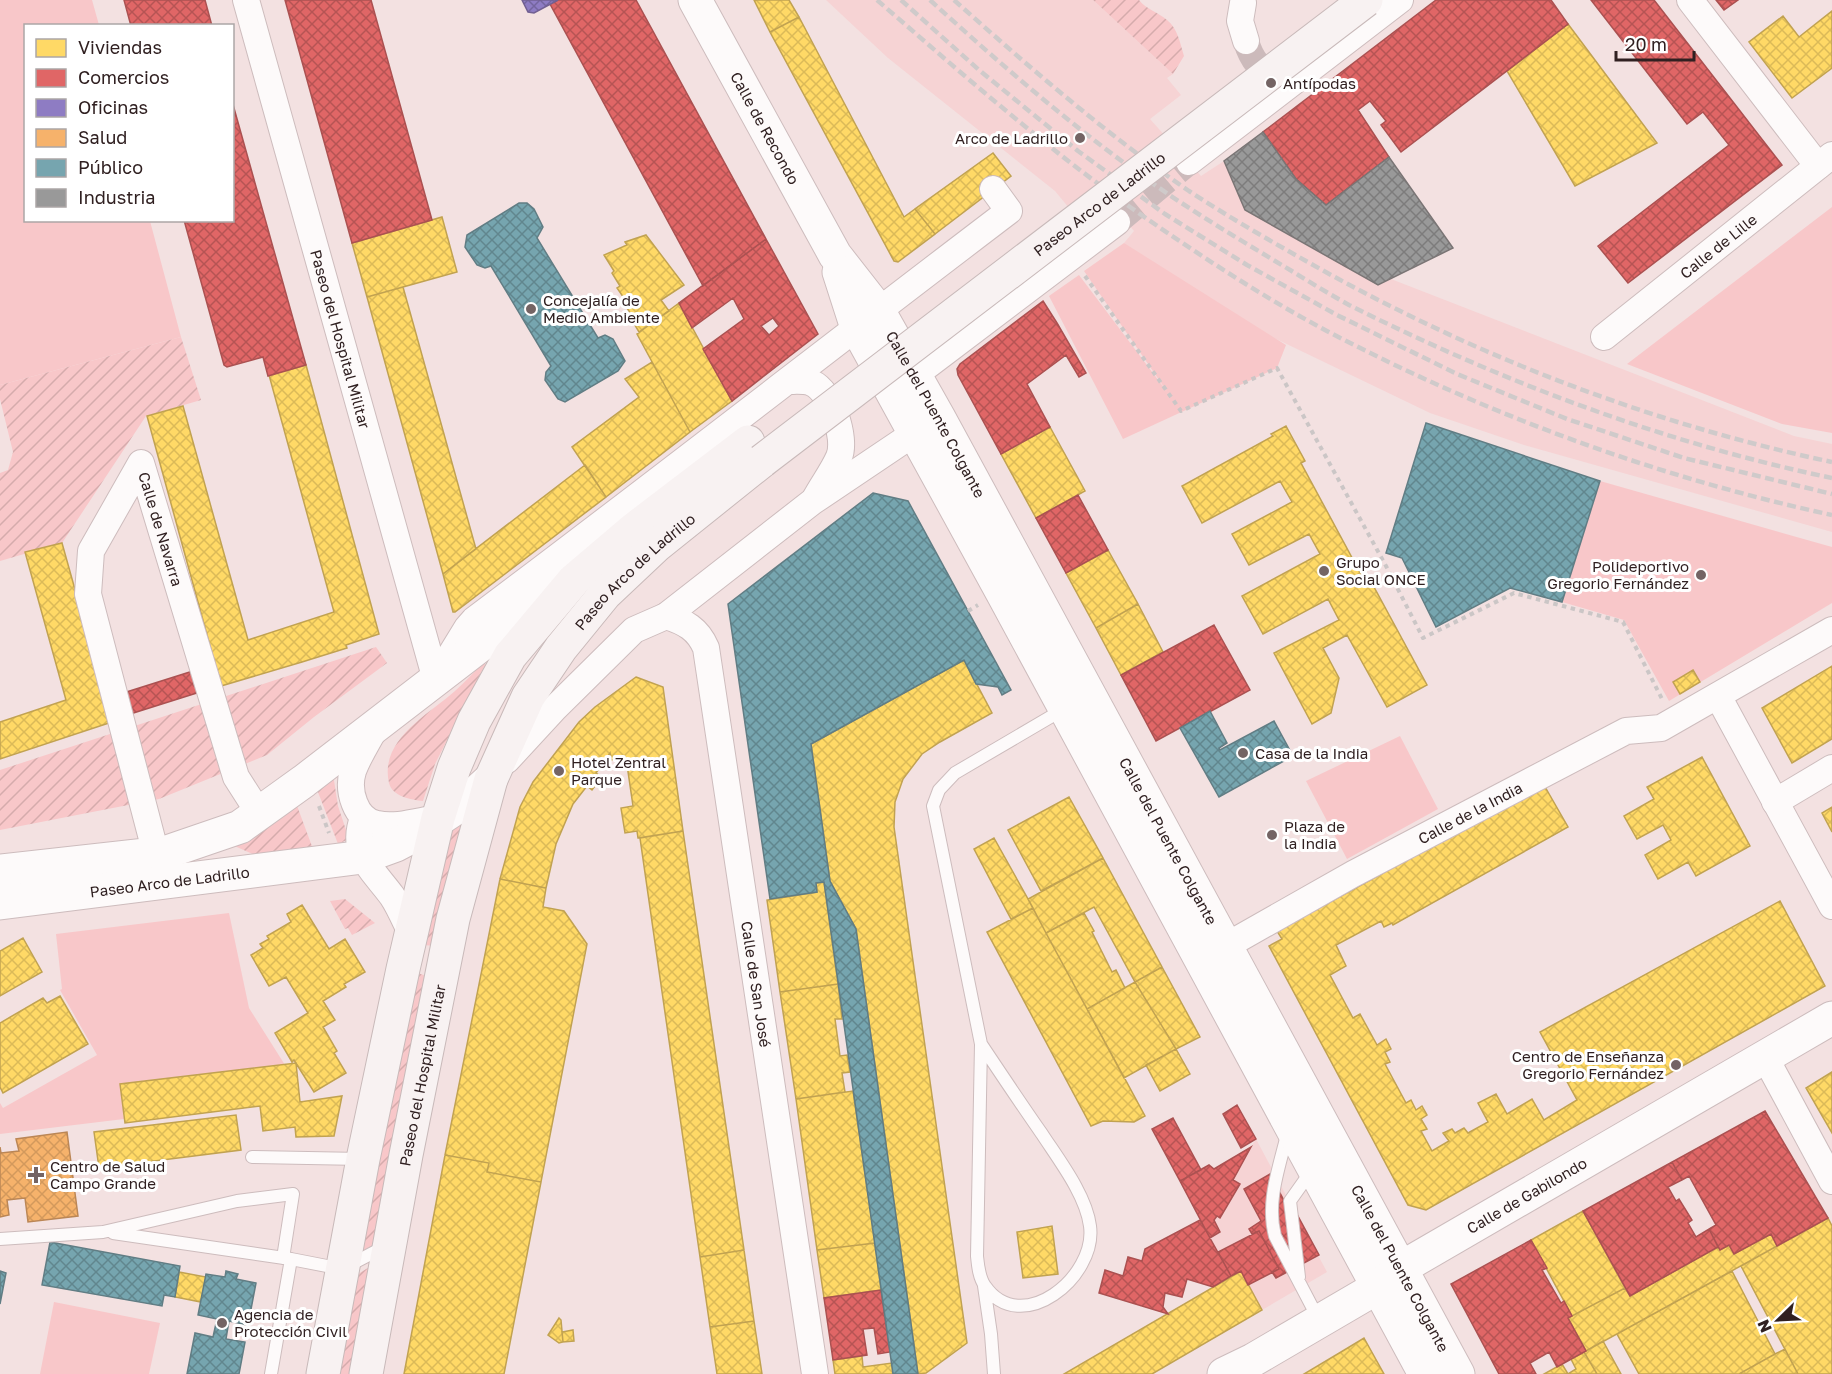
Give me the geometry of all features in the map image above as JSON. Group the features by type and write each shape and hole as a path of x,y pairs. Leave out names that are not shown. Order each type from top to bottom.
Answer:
{"main road":[{"name":"Paseo Arco de Ladrillo","path":"491,779 528,697 561,648 605,594 755,452 1329,0"},
{"name":"Paseo Arco de Ladrillo","path":"438,818 454,768 474,721 510,656 574,580 634,529 755,452 1366,0"},
{"name":"Paseo del Hospital Militar","path":"366,1374 453,920 491,779"},
{"path":"323,1374 363,1159 438,818"}],"street":[{"name":"Paseo del Hospital Militar","path":"246,0 436,680"},
{"name":"Calle de Recondo","path":"695,0 868,319"},
{"name":"Paseo Arco de Ladrillo","path":"1189,162 1401,0"},
{"path":"1690,0 1825,161"},
{"path":"1238,1 1240,21 1246,41"},
{"name":"Calle de Lille","path":"1604,337 1825,161"},
{"name":"Paseo Arco de Ladrillo","path":"436,680 460,638 474,620 1009,211 993,189"},
{"name":"Paseo Arco de Ladrillo","path":"915,375 1117,222"},
{"name":"Calle del Puente Colgante","path":"868,319 915,375 927,425 1065,708 1314,1168 1458,1374"},
{"name":"Calle del Puente Colgante","path":"868,319 927,425 1072,666 1226,946 1389,1278 1425,1374"},
{"name":"Paseo Arco de Ladrillo","path":"789,381 811,383 821,390 836,420 842,440 840,456 812,502"},
{"name":"Paseo Arco de Ladrillo","path":"0,903 351,858 396,845 468,800 491,779 540,723 634,630 666,616 812,502 927,425"},
{"name":"Calle de Navarra","path":"156,854 88,594 91,551 141,463 236,777 259,813"},
{"name":"Paseo Arco de Ladrillo","path":"0,871 164,853 240,827 304,781 521,614 574,580"},
{"name":"Calle de San José","path":"666,616 692,627 706,648 815,1374"},
{"name":"Calle de la India","path":"1226,946 1353,874 1626,731 1661,728 1832,630"},
{"path":"1718,696 1832,906"},
{"name":"Paseo Arco de Ladrillo","path":"377,724 352,773 356,809 363,818 375,824 390,825 438,818"},
{"path":"1775,802 1832,768"},
{"path":"363,818 360,826 360,846 351,858 369,868 396,903 411,933"},
{"name":"Calle de Gabilondo","path":"1224,1374 1254,1367 1319,1321 1389,1278 1832,1017"},
{"path":"1765,1057 1832,1181"}],"lane":[{"path":"994,1374 984,1285 979,1273 977,1256 981,1044 934,811 934,801 943,785 956,773 1065,708"},
{"path":"981,1044 1070,1176 1086,1210 1091,1241 1083,1264 1076,1275 1061,1290 1044,1300 1022,1306 1012,1305 993,1296 984,1285"},
{"path":"1290,1125 1271,1206 1272,1223 1275,1236 1319,1321"},
{"path":"252,1157 363,1159"},
{"path":"1300,1287 1290,1201 1314,1168"},
{"path":"0,1239 103,1232 237,1202 293,1194 287,1259 271,1374"},
{"path":"103,1232 342,1269 390,1244"}],"path":[{"path":"1072,256 1181,411 1277,368 1423,638 1514,593 1623,622 1673,721"},
{"path":"304,781 313,790 351,858"}],"shaded area":[{"path":"0,0 92,0 99,24 24,24 24,222 150,222 181,337 0,385"},
{"path":"826,0 1093,0 1173,74 1167,78 1181,95 1150,119 1201,176 1224,161 1245,210 1378,285 1391,279 1794,436 1832,444 1832,532 1524,445 1430,413 1166,286 1124,243 1134,231 1116,210 1088,231 1055,191 888,58"},
{"path":"1093,0 1139,0 1167,20 1176,32 1184,56 1173,74"},
{"path":"1832,207 1832,433 1782,424 1627,364"},
{"path":"1124,243 1286,345 1277,368 1123,439 1049,296 1079,275 1168,393 1084,271"},
{"path":"181,337 201,400 146,416 62,543 0,561 0,473 8,470 13,452 0,399 0,385"},
{"name":"Polideportivo Gregorio Fernández","path":"1600,481 1832,547 1832,603 1669,701 1624,620 1562,602"},
{"path":"376,647 387,663 267,755 159,799 0,830 0,770"},
{"path":"485,661 435,764 423,801 398,794 389,783 388,768 391,754 398,741"},
{"path":"1400,736 1438,809 1347,859 1306,781"},
{"path":"333,774 338,806 349,839 338,844 316,787"},
{"path":"296,803 313,849 257,856 230,844"},
{"path":"463,823 437,946 422,945 443,835"},
{"path":"345,899 375,923 352,935 348,928 345,929 330,901"},
{"path":"229,913 249,1008 285,1065 120,1085 124,1119 0,1134 0,1103 3,1108 97,1055 60,990 62,989 56,934"},
{"path":"415,972 429,977 381,1241 362,1251"},
{"path":"1256,1139 1327,1272 1262,1310 1240,1272 1231,1276 1180,1181 1209,1165 1214,1168 1251,1147"},
{"path":"376,1263 355,1374 339,1374 358,1274"},
{"path":"54,1302 160,1323 149,1374 40,1374"}],"building: Viviendas":[{"path":"754,0 789,0 799,17 770,32"},
{"path":"1832,11 1832,68 1792,98 1749,42 1783,16 1799,37"},
{"path":"799,17 904,217 915,209 935,234 898,262 894,261 770,32"},
{"path":"1568,24 1657,143 1575,186 1507,71"},
{"path":"993,153 1011,176 935,234 915,209"},
{"path":"442,217 457,272 367,297 352,243"},
{"path":"646,235 684,285 661,300 669,311 639,332 624,303 626,301 617,288 620,286 612,273 614,271 604,255 627,245 625,242"},
{"path":"403,287 476,549 443,574 367,297"},
{"path":"679,303 732,401 690,432 637,334"},
{"path":"652,362 690,432 606,497 572,447 639,397 625,379"},
{"path":"306,365 379,634 346,645 347,648 221,686 147,416 183,406 248,640 334,612 269,375"},
{"name":"Grupo Social ONCE","path":"1286,426 1305,461 1301,463 1363,578 1368,576 1427,685 1387,707 1347,635 1323,648 1339,678 1331,713 1312,724 1274,653 1339,620 1328,599 1263,634 1242,596 1320,554 1309,534 1249,565 1232,534 1292,502 1280,481 1202,523 1182,486 1273,436 1271,434"},
{"path":"1050,427 1085,491 1036,518 1001,454"},
{"path":"585,465 606,497 453,612 443,574"},
{"path":"62,543 112,722 0,759 0,722 66,700 25,552"},
{"path":"1108,550 1138,604 1096,628 1066,573"},
{"path":"1138,604 1163,652 1121,675 1096,628"},
{"path":"964,660 992,713 922,754 903,779 895,802 894,827 967,1343 926,1373 918,1374 856,929 830,881 811,744"},
{"path":"1832,666 1832,739 1792,763 1762,708"},
{"path":"1693,670 1700,682 1680,694 1673,682"},
{"path":"636,677 663,687 683,831 638,838 637,831 625,833 621,808 633,806 626,758 611,760 610,753 596,773 602,777 592,790 587,786 573,804 556,844 546,888 500,879 520,807 533,782 579,722 595,707"},
{"path":"1702,757 1750,846 1696,876 1688,862 1658,879 1645,855 1671,840 1663,825 1637,839 1624,816 1654,799 1647,787"},
{"path":"1544,785 1568,827 1393,925 1392,923 1384,927 1381,921 1336,945 1346,966 1330,975 1353,1018 1360,1014 1377,1045 1386,1039 1391,1049 1385,1052 1390,1062 1385,1064 1406,1103 1411,1100 1416,1110 1422,1106 1427,1115 1421,1119 1427,1129 1421,1131 1432,1151 1449,1141 1443,1133 1452,1129 1455,1133 1464,1128 1468,1133 1488,1122 1478,1103 1496,1094 1507,1114 1532,1099 1544,1120 1577,1100 1540,1032 1780,901 1825,986 1426,1210 1408,1205 1269,946 1282,939 1277,931"},
{"path":"1069,797 1103,858 1041,891 1008,830"},
{"path":"1832,807 1832,832 1822,813"},
{"path":"683,831 744,1250 700,1257 640,838"},
{"path":"994,838 1033,908 1011,919 974,849"},
{"path":"1103,858 1162,967 1135,982 1094,907 1046,933 1028,899"},
{"path":"500,879 546,888 543,907 564,911 587,944 541,1182 487,1172 489,1163 445,1155"},
{"path":"824,882 838,984 780,992 767,900 817,892 816,883"},
{"path":"302,905 329,949 345,939 365,972 344,984 346,987 323,1001 335,1020 323,1027 346,1073 314,1092 294,1060 292,1062 275,1033 308,1013 286,977 269,986 251,955 263,948 260,944 269,939 267,936 291,922 287,914"},
{"path":"1033,908 1145,1116 1134,1122 1103,1121 1091,1126 987,932"},
{"path":"1084,913 1112,972 1116,970 1125,988 1087,1009 1046,933"},
{"path":"23,938 42,972 0,996 0,951"},
{"path":"1162,967 1200,1037 1176,1049 1135,982"},
{"path":"1135,982 1176,1049 1124,1078 1087,1009"},
{"path":"838,984 842,1019 835,1019 840,1056 847,1055 850,1072 842,1073 845,1092 796,1099 780,992"},
{"path":"60,996 88,1044 3,1093 0,1087 0,1023 43,998 47,1003"},
{"path":"1176,1049 1190,1074 1160,1091 1146,1065"},
{"path":"296,1063 300,1102 342,1096 334,1136 296,1137 295,1127 263,1131 260,1106 125,1123 120,1084"},
{"path":"1832,1072 1832,1133 1806,1088"},
{"path":"853,1091 875,1243 817,1250 796,1099"},
{"path":"236,1115 241,1150 99,1168 94,1132"},
{"path":"445,1155 489,1163 487,1172 541,1182 504,1374 404,1374"},
{"path":"1583,1211 1625,1288 1572,1316 1531,1240"},
{"path":"1828,1218 1832,1226 1832,1374 1798,1374 1741,1266"},
{"path":"1052,1226 1058,1274 1023,1278 1017,1232"},
{"path":"1771,1234 1777,1246 1586,1351 1568,1318 1625,1288 1630,1296 1718,1247 1720,1250 1729,1245 1734,1254"},
{"path":"875,1243 881,1290 824,1298 817,1250"},
{"path":"744,1250 754,1321 710,1327 700,1257"},
{"path":"1241,1271 1262,1310 1152,1374 1064,1374"},
{"path":"1732,1271 1775,1354 1739,1374 1639,1374 1617,1334"},
{"path":"179,1272 206,1277 201,1302 175,1297"},
{"path":"559,1318 563,1342 559,1343 548,1335"},
{"path":"754,1321 762,1374 717,1374 710,1327"},
{"path":"573,1330 574,1341 563,1342 562,1332"},
{"path":"1364,1338 1384,1374 1304,1374 1341,1352"},
{"path":"1603,1341 1621,1374 1597,1374 1584,1352"},
{"path":"1785,1349 1798,1374 1739,1374 1775,1354"},
{"path":"1584,1352 1597,1374 1568,1374 1576,1369 1571,1359"},
{"path":"862,1356 863,1367 892,1363 893,1374 835,1374 833,1360"},
{"path":"1562,1364 1568,1374 1544,1374"}],"building: Comercios":[{"path":"124,0 205,0 211,24 130,24"},
{"path":"285,0 371,0 432,220 352,243"},
{"path":"558,0 636,0 766,239 703,286 550,4"},
{"path":"1436,0 1551,0 1568,24 1401,152 1381,125 1386,121 1370,101 1358,110 1389,157 1326,205 1296,179 1263,132"},
{"path":"1591,0 1654,0 1782,165 1628,283 1598,246 1729,145 1703,112 1687,124"},
{"path":"1716,0 1738,0 1724,10"},
{"path":"234,108 306,365 268,376 263,357 227,367 224,365 185,222 234,222"},
{"path":"766,239 818,334 732,401 703,349 744,319 733,298 692,328 679,303","holes":["773,318 779,326 769,335 761,326"]},
{"path":"1043,301 1086,373 1079,377 1066,355 1027,384 1050,427 1001,454 958,375 957,369 960,364"},
{"path":"1078,495 1108,550 1066,573 1036,518"},
{"path":"1214,625 1250,690 1156,741 1121,675"},
{"path":"193,671 200,692 127,715 120,694"},
{"path":"1237,1105 1256,1139 1241,1148 1223,1114"},
{"path":"1765,1111 1828,1218 1777,1246 1771,1234 1734,1254 1729,1245 1720,1250 1709,1229 1716,1225 1689,1176 1682,1180 1672,1162"},
{"path":"1173,1118 1201,1170 1180,1181 1152,1129"},
{"path":"1251,1147 1233,1180 1240,1184 1220,1218 1217,1216 1214,1220 1220,1232 1210,1238 1180,1181 1209,1165 1214,1169"},
{"path":"1672,1162 1682,1180 1668,1187 1676,1201 1679,1199 1692,1220 1688,1223 1696,1237 1709,1229 1718,1247 1630,1296 1583,1211"},
{"path":"1270,1174 1288,1208 1292,1205 1319,1255 1276,1278 1272,1272 1279,1269 1259,1231 1252,1234 1249,1229 1261,1221 1244,1189"},
{"path":"1200,1220 1231,1276 1213,1287 1187,1279 1182,1297 1165,1293 1163,1307 1168,1314 1099,1293 1105,1270 1123,1276 1128,1257 1142,1261 1145,1249"},
{"path":"1259,1231 1279,1269 1248,1285 1241,1271 1231,1276 1218,1252"},
{"path":"1531,1240 1547,1268 1542,1270 1561,1303 1564,1301 1572,1316 1568,1318 1586,1351 1557,1367 1549,1352 1530,1363 1536,1374 1499,1374 1451,1284"},
{"path":"881,1290 890,1352 878,1354 874,1328 863,1329 867,1355 833,1360 824,1298"}],"building: Oficinas":[{"path":"522,0 558,0 534,13 528,12"}],"building: Salud":[{"name":"Centro de Salud Campo Grande","path":"67,1132 78,1216 28,1222 25,1198 7,1200 9,1215 0,1217 0,1147 1,1153 19,1151 16,1139"}],"building: Público":[{"path":"519,203 527,203 534,209 543,227 537,238 598,338 605,335 613,339 625,361 618,371 565,402 558,399 545,380 546,372 551,366 491,266 485,268 477,265 465,247 467,235"},
{"name":"Polideportivo Gregorio Fernández","path":"1426,423 1600,481 1562,602 1510,588 1436,627 1402,558 1386,553"},
{"path":"873,493 908,501 1011,690 1002,695 998,687 976,684 964,660 811,744 830,881 856,929 918,1374 893,1374 824,882 816,883 817,892 770,899 728,604"},
{"name":"Casa de la India","path":"1210,711 1227,743 1219,748 1220,750 1274,721 1293,756 1219,797 1180,728"},
{"path":"50,1242 180,1266 175,1297 164,1295 162,1306 42,1285"},
{"path":"0,1271 6,1273 0,1304"},
{"name":"Agencia de Protección Civil","path":"226,1271 238,1274 236,1279 256,1283 248,1325 229,1321 226,1339 245,1342 239,1374 187,1374 195,1333 213,1337 217,1319 198,1315 206,1274 225,1277"}],"building: Industria":[{"path":"1263,132 1296,179 1326,205 1389,157 1453,248 1378,285 1245,210 1224,161"}],"tunnel":[{"path":"1246,41 1260,67 1272,74 1287,77"},
{"path":"1117,222 1189,162"}],"railway":[{"path":"877,0 1013,117 1083,173 1176,239 1239,280 1325,330 1447,389 1573,440 1701,482 1832,515"},
{"path":"901,0 979,70 1078,151 1165,214 1247,265 1337,315 1457,374 1567,419 1684,458 1832,494"},
{"path":"930,0 1051,106 1114,156 1180,202 1349,305 1466,360 1585,407 1707,447 1832,478"},
{"path":"954,0 1068,99 1158,169 1247,227 1368,295 1431,326 1561,382 1695,427 1832,462"}],"place":[{"name":"Antípodas","path":"1271,83"},
{"name":"Arco de Ladrillo","path":"1080,138"},
{"name":"Concejalía de Medio Ambiente","path":"531,309"},
{"name":"Grupo Social ONCE","path":"1324,571"},
{"name":"Polideportivo Gregorio Fernández","path":"1701,575"},
{"name":"Casa de la India","path":"1243,753"},
{"name":"Hotel Zentral Parque","path":"559,771"},
{"name":"Plaza de la India","path":"1272,835"},
{"name":"Centro de Enseñanza Gregorio Fernández","path":"1676,1065"},
{"name":"Centro de Salud Campo Grande","path":"36,1175"},
{"name":"Agencia de Protección Civil","path":"222,1323"}]}
